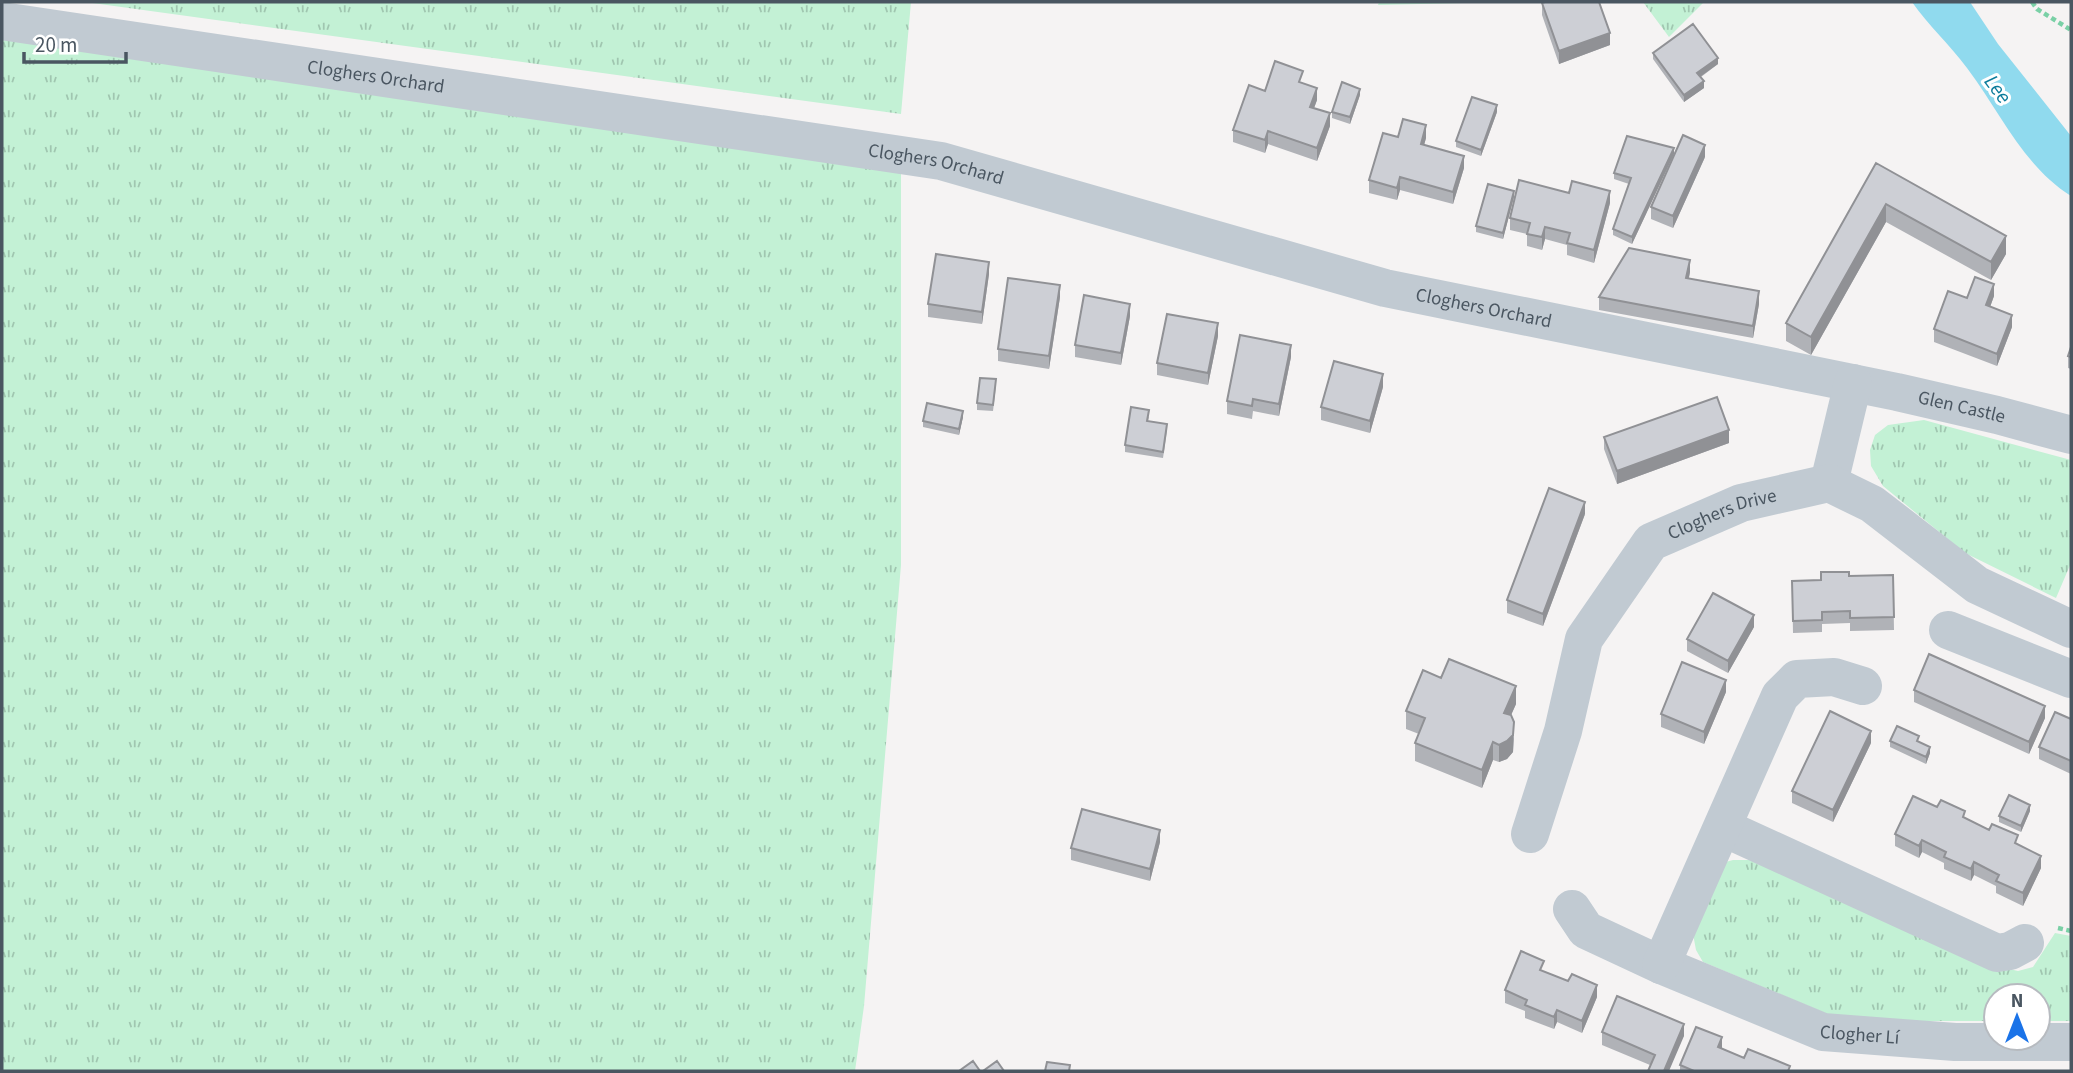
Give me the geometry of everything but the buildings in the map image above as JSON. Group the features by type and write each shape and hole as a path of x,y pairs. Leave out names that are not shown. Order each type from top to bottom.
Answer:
{"street":[{"name":"Cloghers Orchard","path":"2,21 941,161 1385,288 1853,383"},
{"name":"Glen Castle","path":"1853,383 1984,412 2071,435"},
{"path":"1853,383 1829,483 1872,505 1977,585 2071,629"},
{"name":"Cloghers Drive","path":"1530,834 1563,730 1584,639 1651,542 1741,503 1829,483"},
{"path":"1948,630 2071,679"},
{"path":"1661,965 1724,828 1780,696 1797,679 1834,677 1863,686"},
{"path":"1724,828 1997,953 2010,951 2025,943"},
{"name":"Clogher Lí","path":"1572,909 1586,930 1661,965 1823,1032 1955,1042 2071,1042"}],"path":[{"path":"2032,2 2037,9 2071,30"}],"green space":[{"path":"85,2 911,2 901,114"},
{"path":"1379,2 1507,2 1378,5"},
{"path":"1643,2 1704,2 1669,37"},
{"path":"2,37 901,173 901,565 864,1006 855,1071 2,1071"},
{"path":"1924,420 2071,460 2071,563 2056,598 1965,553 1883,486 1871,466 1870,450 1875,435 1888,425"},
{"path":"1750,860 2001,967 2018,971 2033,967 2055,933 2071,936 2071,1021 2052,1021 2052,982 1982,982 1982,1021 1837,1018 1703,962 1696,950 1693,934 1722,863"}],"water":[{"name":"Lee","path":"1912,2 1970,2 1998,44 2071,136 2071,196 2039,170 1967,68"}]}
